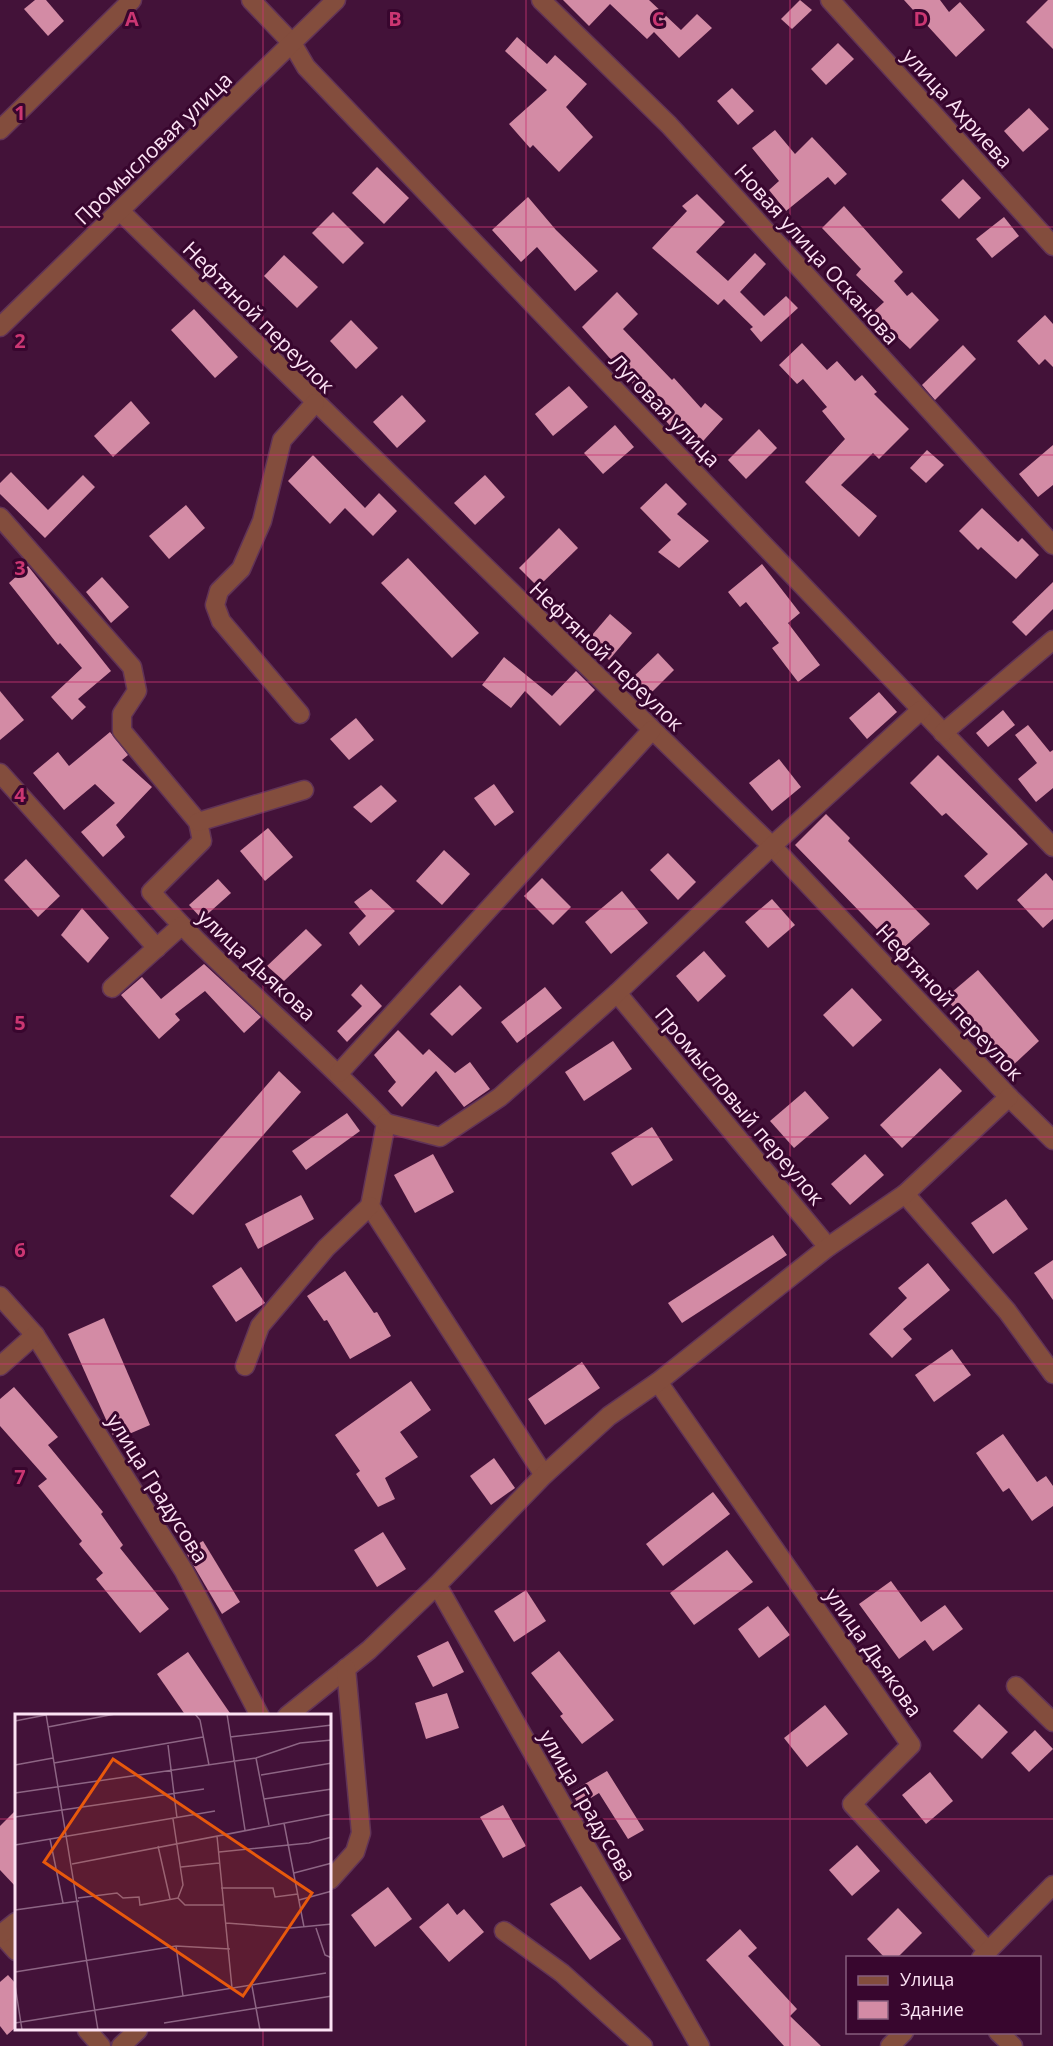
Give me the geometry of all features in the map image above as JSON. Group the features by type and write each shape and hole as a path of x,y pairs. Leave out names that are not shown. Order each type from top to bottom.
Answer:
{"street":[{"path":"0,130 132,0"},
{"name":"Луговая улица","path":"251,0 292,43 306,67 1053,847"},
{"name":"Промысловая улица","path":"0,327 121,212 336,0"},
{"name":"Новая улица Осканова","path":"541,0 669,125 1053,545"},
{"name":"улица Ахриева","path":"830,0 1053,246"},
{"name":"Нефтяной переулок","path":"121,212 772,846 1009,1097 1053,1140"},
{"path":"300,714 220,621 215,605 219,591 241,569 262,521 282,440 315,403"},
{"path":"0,516 132,667 136,691 122,714 123,731 198,822 304,790"},
{"path":"943,733 1053,640"},
{"path":"245,1366 260,1326 326,1248 370,1206 386,1123 440,1137 500,1097 617,993 772,846 921,711"},
{"path":"339,1073 652,730"},
{"path":"0,773 157,948"},
{"name":"улица Дьякова","path":"198,822 202,841 151,892 181,926 339,1073 386,1123"},
{"path":"112,988 181,926"},
{"name":"Промысловый переулок","path":"617,993 828,1247"},
{"path":"289,1714 346,1668 437,1585 544,1475 609,1416 658,1382 828,1247 905,1194 1009,1097"},
{"path":"905,1194 1007,1311 1053,1374"},
{"path":"370,1206 544,1475"},
{"name":"улица Градусова","path":"0,1296 35,1335 184,1571 259,1714"},
{"path":"0,1366 35,1335"},
{"name":"улица Дьякова","path":"658,1382 911,1746 852,1804 984,1954"},
{"name":"улица Градусова","path":"437,1585 700,2046"},
{"path":"332,1878 355,1852 362,1833 346,1668"},
{"path":"1016,1686 1053,1722"},
{"path":"984,1954 1053,1885"},
{"path":"15,1923 1,1933 15,1950"},
{"path":"504,1931 562,1973 643,2046"},
{"path":"88,2031 102,2046"},
{"path":"121,2046 137,2031"},
{"path":"890,2046 902,2034"},
{"path":"1000,2034 1012,2046"}],"building":[{"path":"35,0 46,0 64,21 48,36 24,9"},
{"path":"563,0 649,0 681,30 697,14 712,28 679,58 654,32 647,39 610,4 589,26"},
{"path":"800,0 812,10 792,29 781,19"},
{"path":"904,0 940,0 949,12 960,2 985,30 956,57"},
{"path":"1048,0 1053,0 1053,49 1026,22"},
{"path":"517,37 547,64 555,55 587,84 566,107 593,137 559,172 533,145 530,148 509,124 547,90 505,51"},
{"path":"838,43 854,59 826,85 811,69"},
{"path":"732,88 754,111 738,125 717,101"},
{"path":"1029,108 1049,129 1023,152 1004,131"},
{"path":"775,130 795,154 812,137 847,174 835,185 828,177 786,211 769,190 779,181 752,148"},
{"path":"377,167 409,198 384,224 352,193"},
{"path":"963,179 981,198 959,219 941,200"},
{"path":"697,194 725,222 696,252 728,281 755,253 766,264 740,292 764,316 786,296 798,308 761,342 750,329 753,327 724,299 718,305 652,248 687,211 682,206"},
{"path":"528,197 556,230 598,271 575,291 537,247 521,262 492,230"},
{"path":"844,206 903,272 894,281 907,296 912,292 939,320 910,349 872,313 884,302 856,275 861,269 822,228"},
{"path":"333,212 364,243 343,264 312,233"},
{"path":"1004,217 1019,236 992,258 976,239"},
{"path":"284,255 318,287 297,308 264,276"},
{"path":"617,292 638,314 623,329 672,380 674,378 701,408 705,403 723,419 696,449 674,430 582,327"},
{"path":"194,309 238,357 215,378 171,330"},
{"path":"1045,315 1053,324 1053,367 1045,359 1039,365 1017,341"},
{"path":"351,320 378,348 356,369 330,341"},
{"path":"802,343 827,370 837,361 855,381 862,375 877,392 874,394 909,429 879,459 873,453 841,485 877,516 859,537 805,482 845,439 822,411 827,407 803,379 797,384 779,365"},
{"path":"963,345 976,359 935,400 922,385"},
{"path":"569,386 588,407 553,436 535,414"},
{"path":"402,395 426,421 397,448 373,422"},
{"path":"131,401 150,423 113,457 94,436"},
{"path":"615,425 634,447 603,474 584,453"},
{"path":"759,429 777,448 746,479 728,460"},
{"path":"1053,445 1053,485 1038,497 1019,474"},
{"path":"927,450 944,465 926,483 910,468"},
{"path":"313,455 365,508 379,493 397,511 373,536 345,508 330,524 288,481"},
{"path":"11,472 48,510 83,475 95,487 45,538 0,494 0,483"},
{"path":"485,475 505,497 475,525 454,503"},
{"path":"666,483 687,504 677,514 709,541 679,568 658,552 671,540 640,508"},
{"path":"186,505 205,528 169,559 149,536"},
{"path":"982,508 1018,542 1022,538 1039,555 1016,579 981,547 978,550 959,531"},
{"path":"559,528 578,548 538,587 519,568"},
{"path":"408,558 479,633 452,658 381,583"},
{"path":"762,564 800,613 788,623 820,665 798,682 772,648 779,643 746,602 740,607 728,592"},
{"path":"28,566 111,671 78,699 86,707 72,720 51,697 82,668 60,643 58,645 9,583"},
{"path":"102,577 129,607 111,623 86,592"},
{"path":"1053,582 1053,609 1026,636 1012,622"},
{"path":"610,614 632,633 609,660 587,641"},
{"path":"658,653 674,670 645,699 628,682"},
{"path":"504,657 552,696 576,671 595,690 560,726 525,691 511,708 482,685"},
{"path":"0,691 24,720 0,740"},
{"path":"879,692 897,712 867,739 849,718"},
{"path":"1003,710 1015,725 988,747 976,733"},
{"path":"356,718 374,740 349,760 330,739"},
{"path":"1028,725 1050,752 1053,750 1053,788 1036,802 1018,779 1037,763 1015,735"},
{"path":"110,732 128,755 122,760 152,787 116,825 125,837 103,857 81,832 115,803 95,784 64,810 33,773 58,752 69,766"},
{"path":"938,755 1028,844 977,890 964,876 988,854 946,813 942,816 910,783"},
{"path":"779,759 801,787 772,811 749,783"},
{"path":"494,784 514,812 495,826 474,798"},
{"path":"381,785 397,801 371,823 353,807"},
{"path":"826,814 850,838 848,841 930,924 899,952 795,845"},
{"path":"268,828 293,857 265,881 240,851"},
{"path":"444,850 470,874 442,905 416,881"},
{"path":"668,853 696,882 678,900 650,870"},
{"path":"26,859 60,896 38,917 4,880"},
{"path":"1046,873 1053,881 1053,919 1043,928 1017,900"},
{"path":"542,878 571,907 553,925 524,896"},
{"path":"218,879 231,893 202,919 189,905"},
{"path":"371,889 395,911 359,946 349,933 366,916 354,902"},
{"path":"622,891 648,923 611,954 585,922"},
{"path":"772,899 795,925 768,948 745,922"},
{"path":"82,908 109,938 88,963 61,935"},
{"path":"306,929 322,945 284,981 267,966"},
{"path":"704,951 726,976 698,1002 676,976"},
{"path":"204,964 261,1017 244,1033 205,991 175,1014 180,1020 159,1039 121,995 142,977 161,999"},
{"path":"978,970 1039,1041 1010,1068 945,998"},
{"path":"361,984 382,1006 347,1042 337,1031 362,1006 351,995"},
{"path":"460,985 482,1008 452,1036 430,1014"},
{"path":"545,987 562,1008 517,1043 501,1022"},
{"path":"852,988 882,1020 853,1047 823,1015"},
{"path":"398,1030 423,1055 429,1049 455,1073 470,1062 490,1089 464,1107 436,1071 402,1107 388,1091 396,1082 374,1055"},
{"path":"613,1041 632,1069 584,1101 565,1072"},
{"path":"940,1068 962,1091 902,1148 880,1125"},
{"path":"279,1071 301,1092 193,1215 170,1196"},
{"path":"805,1091 829,1118 794,1148 770,1121"},
{"path":"347,1113 360,1131 306,1170 292,1151"},
{"path":"652,1127 673,1160 632,1186 611,1153"},
{"path":"433,1154 454,1192 415,1213 394,1175"},
{"path":"865,1154 884,1175 850,1205 831,1184"},
{"path":"301,1195 314,1219 258,1249 245,1224"},
{"path":"1006,1199 1028,1229 993,1254 971,1223"},
{"path":"773,1235 787,1255 682,1323 668,1303"},
{"path":"1053,1260 1053,1300 1034,1273"},
{"path":"928,1263 950,1290 903,1329 912,1339 892,1358 869,1334 907,1298 898,1288"},
{"path":"241,1267 265,1303 236,1322 212,1286"},
{"path":"345,1271 374,1313 377,1312 391,1336 350,1359 327,1320 324,1321 307,1296"},
{"path":"104,1318 150,1425 115,1440 68,1334"},
{"path":"952,1349 971,1375 934,1402 915,1375"},
{"path":"582,1362 600,1388 545,1425 528,1399"},
{"path":"411,1381 431,1410 400,1432 418,1457 385,1478 395,1499 378,1507 356,1474 360,1471 335,1435"},
{"path":"14,1387 58,1437 48,1445 103,1512 101,1514 123,1545 120,1548 169,1609 140,1633 96,1579 103,1573 79,1544 82,1541 38,1486 47,1479 0,1426 0,1399"},
{"path":"1003,1434 1037,1482 1046,1476 1053,1486 1053,1506 1032,1521 1009,1488 1003,1492 976,1453"},
{"path":"494,1458 515,1488 491,1505 470,1476"},
{"path":"713,1492 730,1514 663,1566 646,1544"},
{"path":"383,1532 406,1569 377,1587 354,1550"},
{"path":"203,1541 240,1602 222,1614 185,1551"},
{"path":"727,1550 753,1582 694,1625 670,1593"},
{"path":"891,1581 921,1622 945,1605 963,1629 933,1651 925,1640 899,1659 859,1604"},
{"path":"526,1590 546,1621 514,1642 494,1611"},
{"path":"768,1606 790,1635 759,1658 738,1629"},
{"path":"448,1641 464,1672 433,1687 417,1656"},
{"path":"559,1651 614,1720 582,1744 560,1716 563,1714 531,1673"},
{"path":"188,1652 231,1714 185,1714 157,1674"},
{"path":"447,1693 459,1728 426,1739 415,1703"},
{"path":"979,1704 1008,1732 982,1759 953,1731"},
{"path":"825,1705 848,1734 807,1767 784,1738"},
{"path":"1035,1730 1053,1749 1029,1772 1011,1753"},
{"path":"607,1771 644,1830 628,1839 599,1793 579,1805 571,1792"},
{"path":"930,1772 953,1801 926,1824 902,1795"},
{"path":"503,1805 526,1846 503,1858 480,1817"},
{"path":"15,1811 15,1886 0,1870 0,1826"},
{"path":"857,1845 880,1871 852,1896 829,1870"},
{"path":"581,1886 621,1939 590,1960 550,1904"},
{"path":"388,1887 412,1919 375,1947 351,1915"},
{"path":"448,1903 457,1915 464,1909 484,1932 449,1962 419,1927"},
{"path":"898,1908 922,1933 899,1956 883,1956 867,1939"},
{"path":"740,1929 757,1948 748,1956 797,2009 790,2016 821,2046 784,2046 706,1960"},
{"path":"8,1975 15,1983 15,2028 7,2035 0,2026 0,1982"}]}
